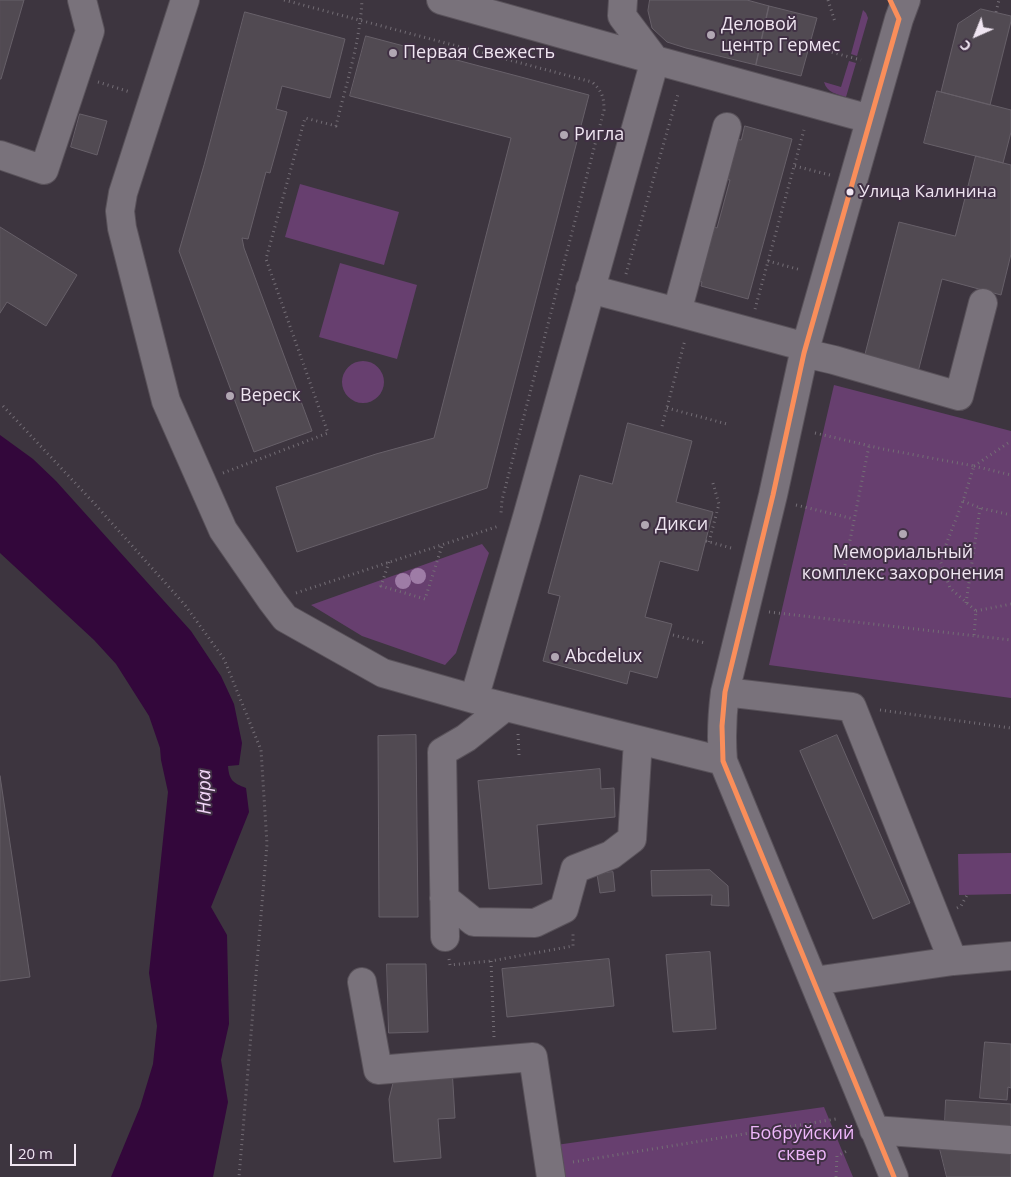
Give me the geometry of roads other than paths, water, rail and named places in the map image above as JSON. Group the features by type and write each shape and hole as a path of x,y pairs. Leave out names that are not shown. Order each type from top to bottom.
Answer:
{"street":[{"path":"0,155 44,170 90,31 82,0"},
{"path":"185,0 123,192 120,211 122,228 166,400 223,530 272,601 286,618 383,673 474,699 723,761"},
{"path":"441,0 870,120"},
{"path":"623,0 622,16 655,60"},
{"path":"894,1177 723,761 721,723 725,692 773,495 805,350 870,120 898,6"},
{"path":"474,699 514,517 590,289 655,60"},
{"path":"677,312 727,127"},
{"path":"590,289 677,312 959,396 983,303"},
{"path":"725,692 852,706 952,961"},
{"path":"445,936 442,752 466,738 505,707"},
{"path":"444,898 474,922 535,923 564,909 575,869 611,855 632,840 638,740"},
{"path":"814,981 952,961 1011,956"},
{"path":"362,982 378,1070 533,1057 551,1171"},
{"path":"874,1130 1011,1140"}],"water":[{"name":"Нара","path":"0,435 33,459 56,481 191,631 221,676 234,704 242,743 239,765 228,766 232,780 246,788 249,812 211,907 227,935 229,1024 221,1060 228,1102 213,1177 111,1177 140,1107 153,1064 157,1026 149,973 168,792 160,748 149,716 116,664 94,640 0,553"}],"place":[{"name":"Деловой центр Гермес","path":"711,35"},
{"name":"Первая Свежесть","path":"393,53"},
{"name":"Ригла","path":"564,135"},
{"name":"Улица Калинина","path":"850,192"},
{"name":"Вереcк","path":"230,396"},
{"name":"Дикси","path":"645,525"},
{"name":"Мемориальный комплекс захоронения","path":"903,534"},
{"name":"Abcdelux","path":"555,657"}],"park label":[{"name":"Бобруйский сквер","path":"802,1144"}]}
